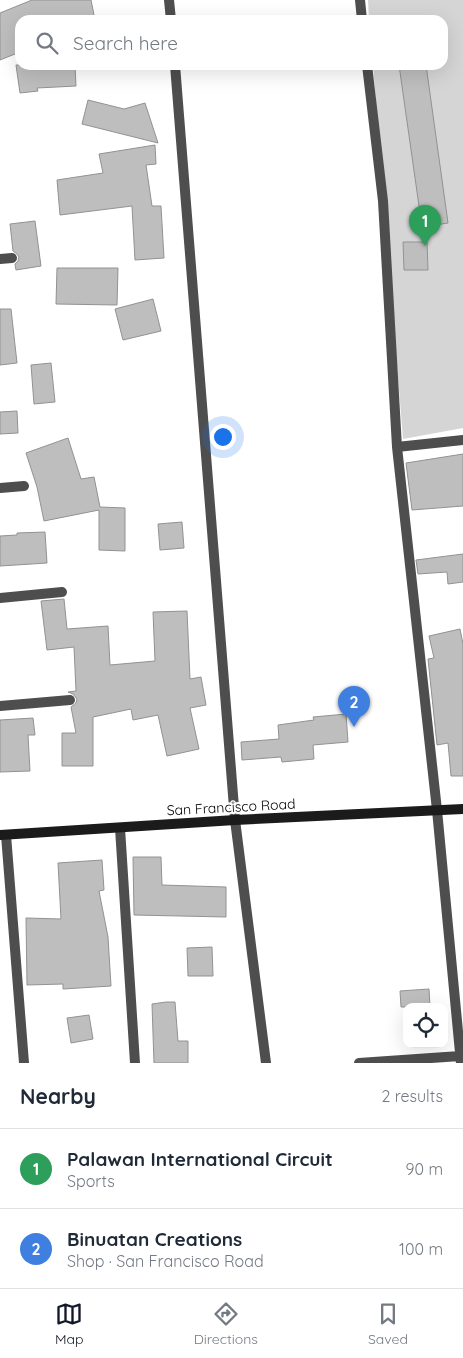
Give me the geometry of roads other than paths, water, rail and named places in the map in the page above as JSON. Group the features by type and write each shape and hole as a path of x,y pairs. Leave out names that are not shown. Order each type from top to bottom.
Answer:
{"street":[{"path":"169,0 170,15"},
{"path":"360,0 362,15"},
{"path":"175,70 235,820 266,1063"},
{"path":"359,1063 460,1060 438,810 397,447 383,201 368,70"},
{"path":"0,259 12,258"},
{"path":"397,447 463,440"},
{"path":"0,488 24,486"},
{"path":"0,598 62,592"},
{"path":"0,706 70,700"},
{"name":"San Francisco Road","path":"3,835 235,820 463,809"},
{"path":"120,828 135,1063"},
{"path":"3,835 24,1063"}],"place":[{"name":"Palawan International Circuit","path":"425,246"},
{"name":"Binuatan Creations","path":"354,727"}]}
